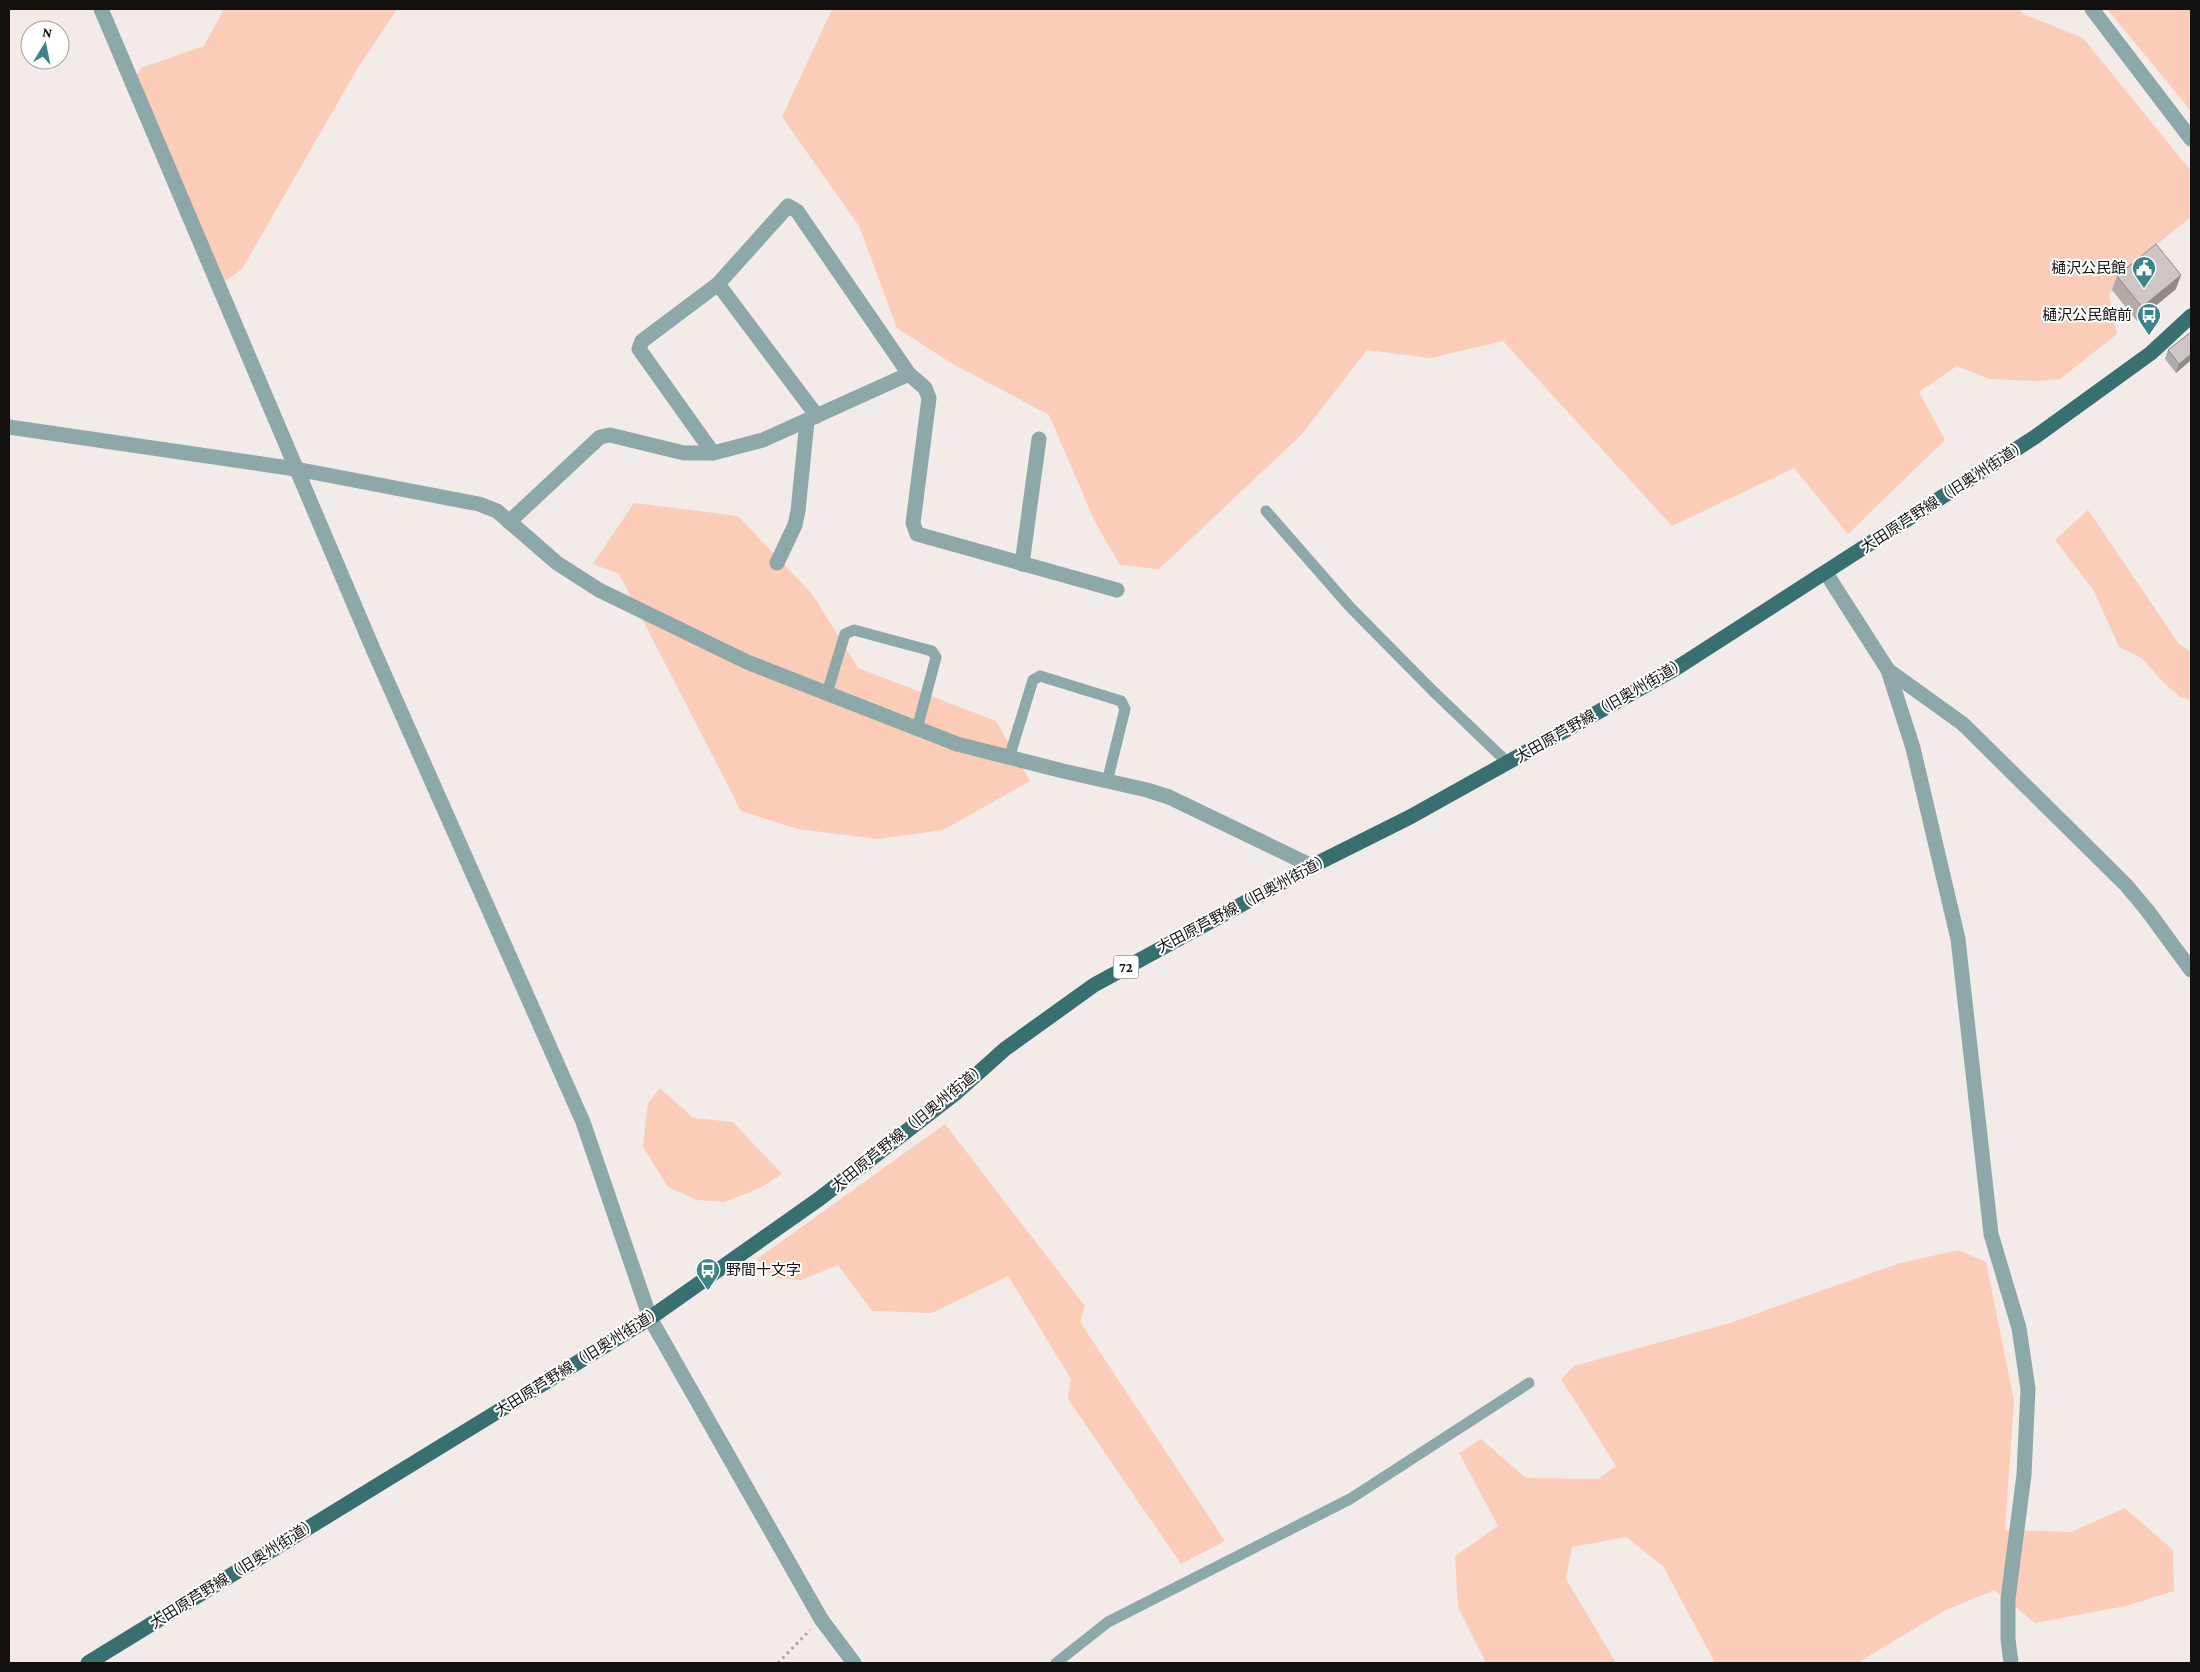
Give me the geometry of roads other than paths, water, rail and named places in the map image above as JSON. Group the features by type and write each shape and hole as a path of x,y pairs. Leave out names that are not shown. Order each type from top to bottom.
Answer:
{"main road":[{"name":"大田原芦野線（旧奥州街道）","path":"88,1663 650,1318 819,1199 957,1092 1005,1049 1094,985 1312,866 1410,817 1675,669 2035,437 2151,353 2191,316"}],"street":[{"path":"101,9 377,658 583,1122 650,1318 821,1619 854,1663"},
{"path":"2092,9 2191,139"},
{"path":"713,453 639,349 642,341 718,284 788,206 797,211 909,374 925,388 928,398 913,523 917,534 1117,590"},
{"path":"718,284 812,419 795,525 777,563"},
{"path":"509,522 600,437 610,435 684,452 713,453 764,440 909,374"},
{"path":"9,427 296,469 479,504 497,511 557,563 599,590 747,662 957,744 1169,797 1312,866"},
{"path":"1022,564 1039,439"},
{"path":"1826,573 1888,670 1913,748 1958,939 1992,1234 2019,1328 2028,1389 2024,1475 2008,1599 2008,1639 2011,1663"},
{"path":"1888,670 1970,731 2126,885 2191,970"}],"lane":[{"path":"1266,511 1350,608 1508,763"},
{"path":"827,693 845,634 854,630 932,651 936,657 917,729"},
{"path":"1008,758 1033,680 1040,676 1121,701 1125,709 1107,782"},
{"path":"1056,1663 1108,1622 1350,1499 1529,1383"}],"place":[{"name":"樋沢公民館","path":"2144,289"},
{"name":"樋沢公民館前","path":"2149,336"},
{"name":"野間十文字","path":"708,1291"}]}
